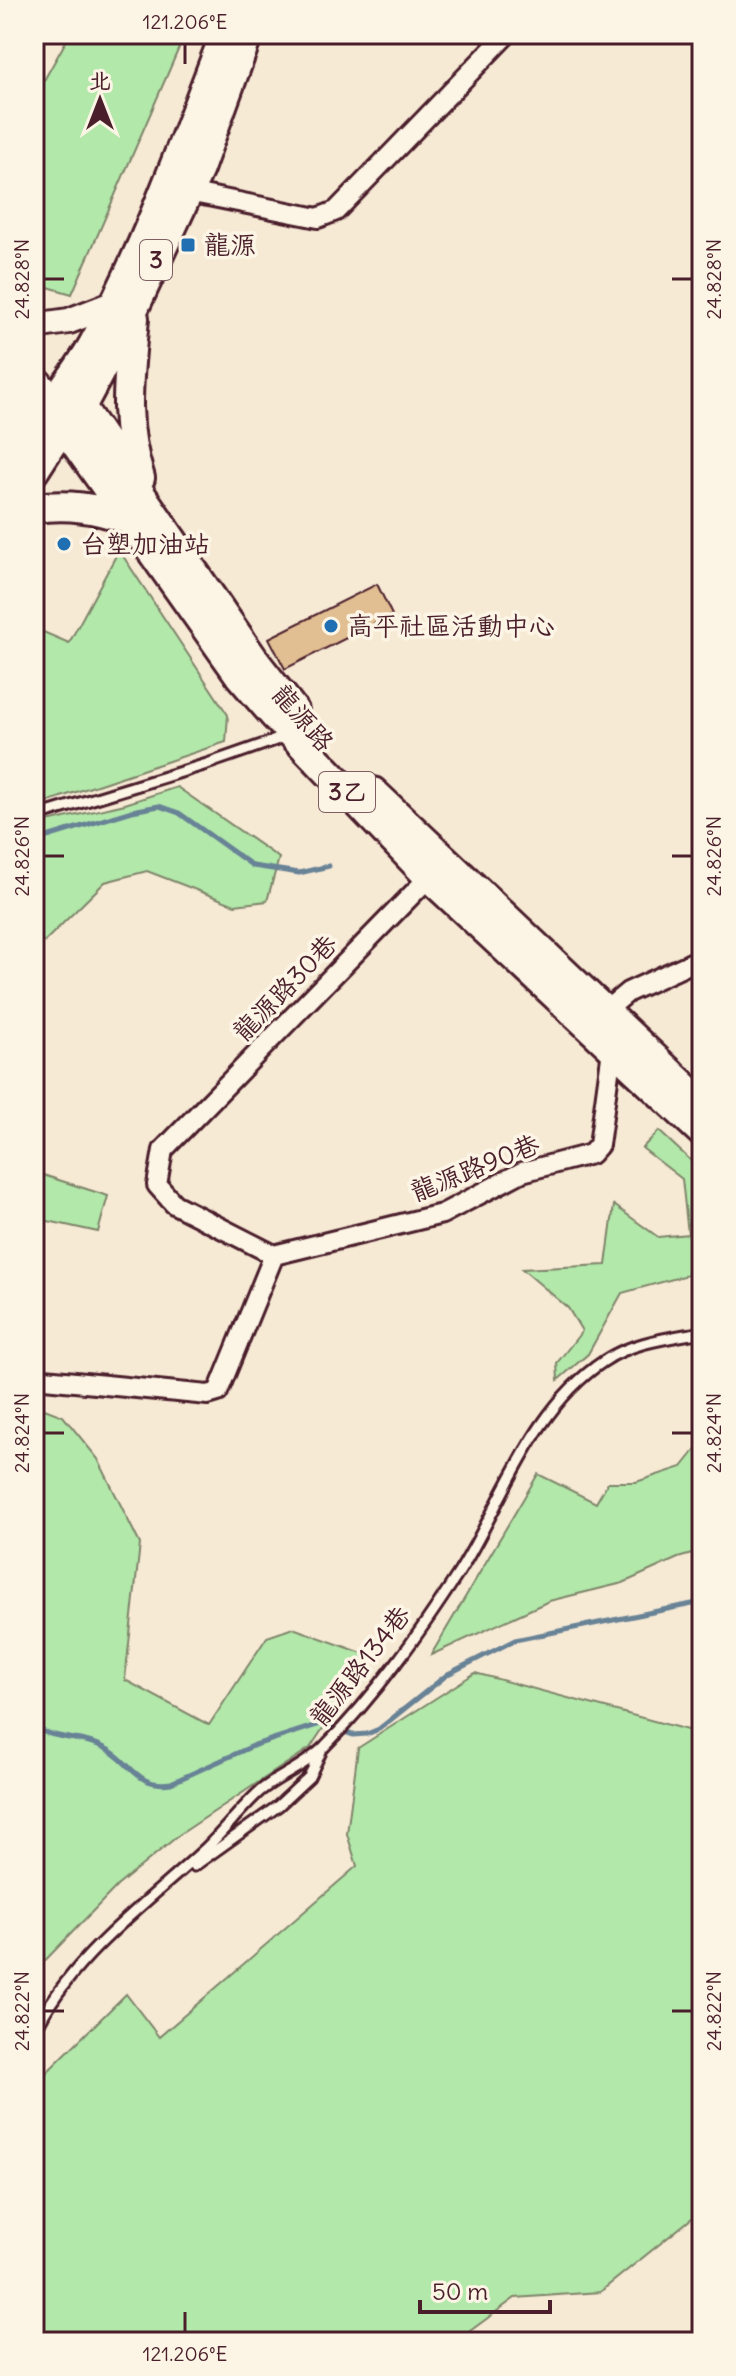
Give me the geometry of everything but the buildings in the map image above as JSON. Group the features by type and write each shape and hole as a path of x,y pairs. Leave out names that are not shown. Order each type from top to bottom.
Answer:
{"main road":[{"name":"3","path":"177,188 225,34"},
{"name":"3","path":"34,471 66,411 91,348 125,304 248,34"},
{"path":"34,508 84,506 138,512 127,406 125,304"},
{"name":"3","path":"34,431 66,411"},
{"name":"3乙","path":"66,411 138,512 240,676 292,734 595,1020 702,1103"},
{"name":"龍源路","path":"138,512 286,701 436,870"},
{"name":"3乙","path":"595,1020 612,1050 702,1132"}],"street":[{"path":"177,188 318,218 336,211 507,34"},
{"path":"34,326 69,321 125,304"},
{"path":"34,376 66,411"},
{"name":"龍源路30巷","path":"274,1255 174,1204 157,1185 163,1150 436,870"},
{"path":"595,1020 638,986 702,958"},
{"name":"龍源路90巷","path":"274,1255 442,1214 522,1172 591,1154 599,1145 612,1050"},
{"path":"34,1378 208,1395 218,1392 274,1255"}],"lane":[{"path":"34,817 207,764 292,734"},
{"name":"龍源路134巷","path":"34,2033 44,2013 90,1954 228,1827 258,1793 326,1745 394,1666 459,1573 536,1433 578,1380 606,1359 650,1342 702,1332"},
{"path":"162,1888 278,1806 309,1777 326,1745"},
{"path":"695,2342 702,2336"}],"green space":[{"path":"70,34 185,34 72,294 34,283 34,98"},
{"path":"119,550 228,715 226,742 34,806 34,628 69,643"},
{"path":"177,787 279,858 267,901 235,905 147,871 105,882 34,948 34,825 125,804"},
{"path":"659,1131 702,1171 702,1271 622,1293 588,1354 558,1380 557,1363 582,1331 568,1308 522,1269 606,1265 614,1205 658,1237 688,1234 682,1179 642,1148"},
{"path":"34,1172 108,1196 98,1232 34,1218"},
{"path":"34,1405 63,1416 98,1459 140,1544 125,1680 209,1725 267,1637 293,1628 371,1656 310,1748 179,1835 117,1886 34,1972"},
{"path":"702,1442 702,1551 678,1558 623,1583 549,1601 431,1655 538,1474 596,1503 608,1482 636,1482 682,1467"},
{"path":"475,1673 691,1731 702,1729 702,2210 600,2292 515,2298 455,2342 34,2342 34,2149 45,2074 126,1994 159,2037 357,1866 347,1834 358,1748"}],"waterway":[{"path":"34,841 132,811 159,806 179,813 253,866 299,873 329,866"},
{"path":"34,1727 101,1746 149,1782 171,1783 255,1745 320,1724 353,1735 367,1734 379,1729 448,1674 515,1640 702,1602"}],"place":[{"name":"龍源","path":"188,245"},
{"name":"台塑加油站","path":"64,544"},
{"name":"高平社區活動中心","path":"331,626"}]}
